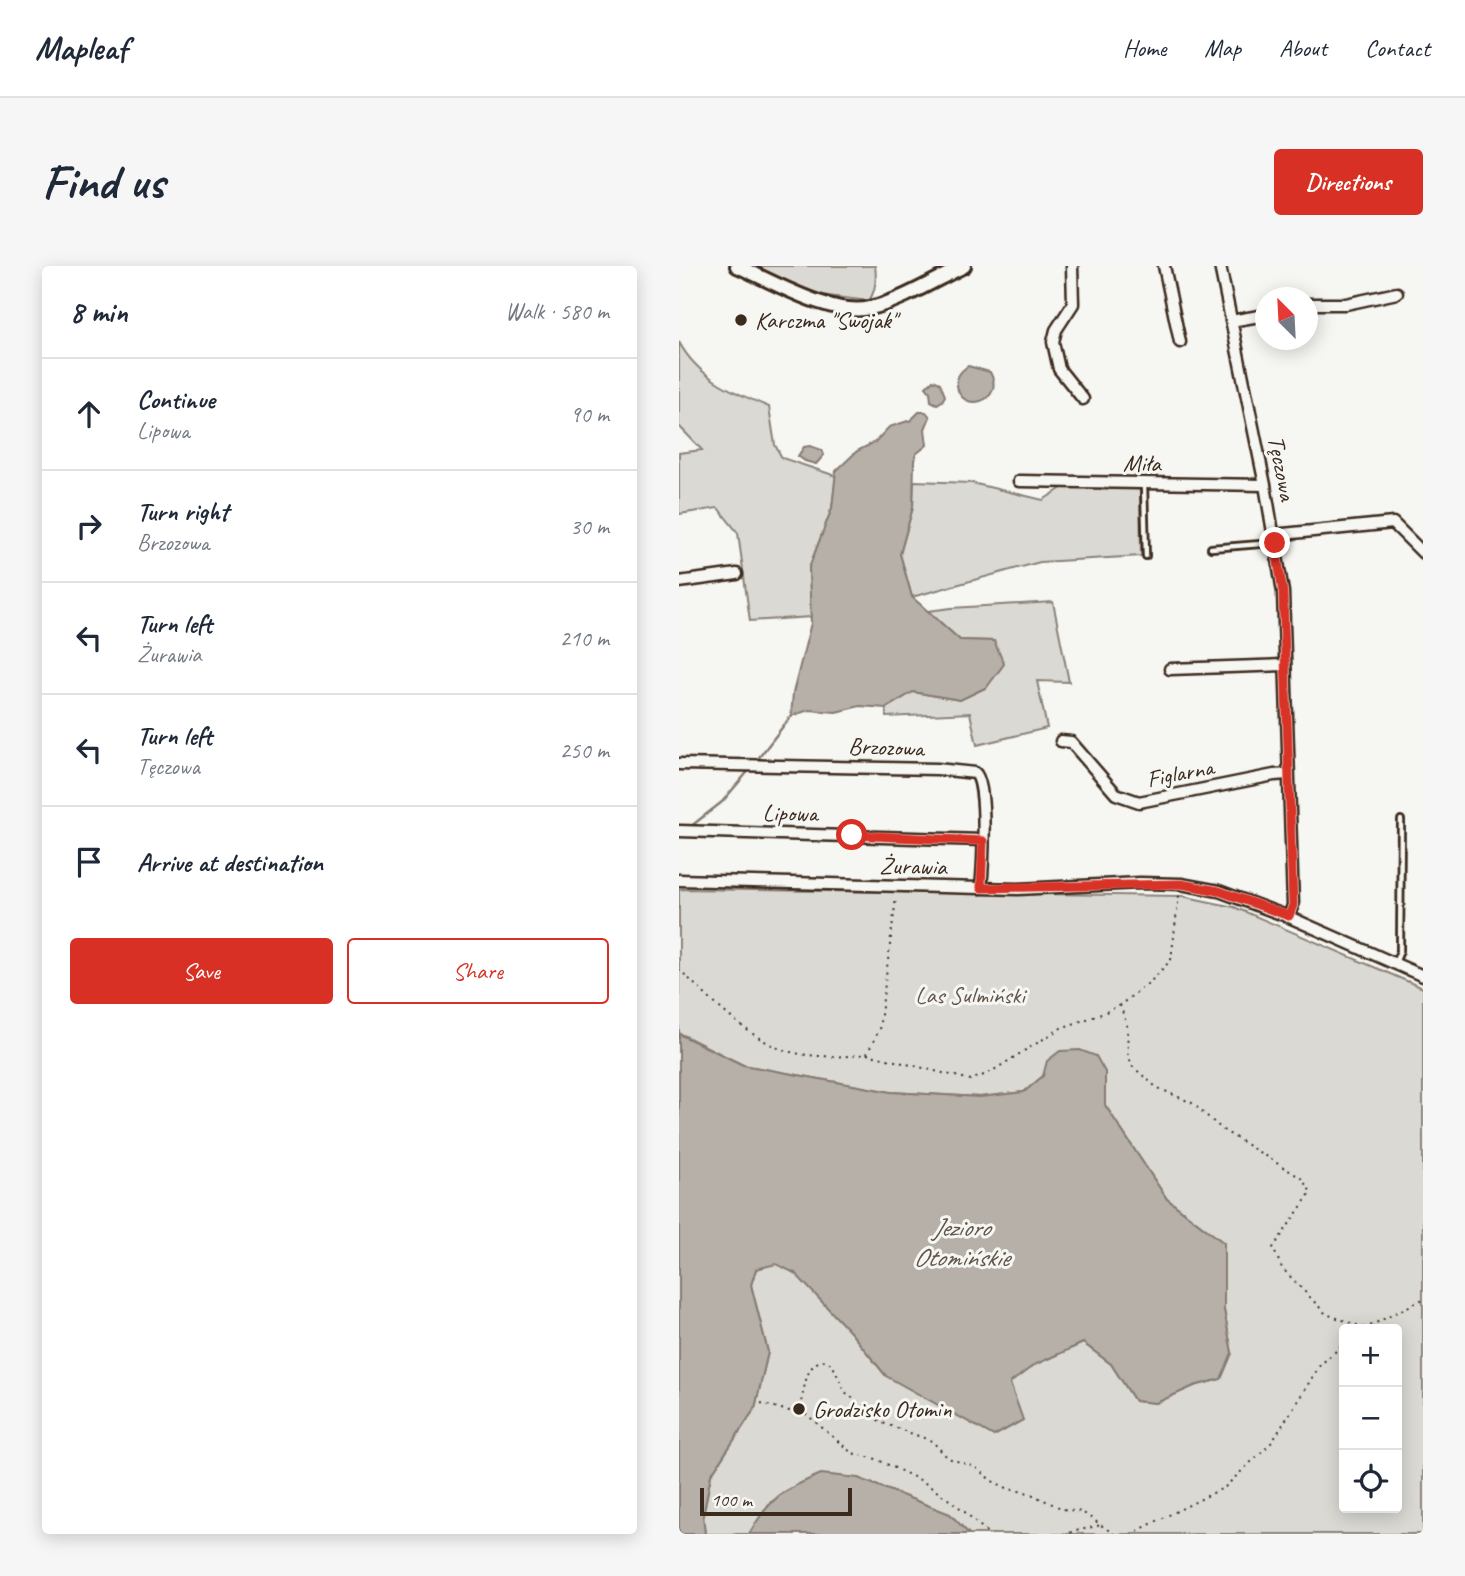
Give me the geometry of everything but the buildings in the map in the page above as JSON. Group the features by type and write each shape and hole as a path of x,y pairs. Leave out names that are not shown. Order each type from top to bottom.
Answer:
{"street":[{"path":"737,266 814,300 860,310 884,303 964,266"},
{"path":"1072,266 1073,304 1056,330 1053,342 1059,369 1083,399"},
{"path":"1164,266 1180,342"},
{"name":"Tęczowa","path":"1220,266 1265,485 1283,592 1293,905 1289,916"},
{"path":"1318,304 1346,304 1397,293"},
{"path":"1231,321 1255,317"},
{"name":"Miła","path":"1019,481 1265,485"},
{"path":"1274,539 1393,523 1423,552"},
{"path":"679,582 737,574"},
{"path":"1170,668 1285,665"},
{"name":"Figlarna","path":"1061,741 1071,742 1120,797 1139,802 1288,774"},
{"name":"Brzozowa","path":"679,764 937,769 975,773 981,785 981,888"},
{"name":"Lipowa","path":"679,831 983,841"},
{"name":"Żurawia","path":"679,880 981,888 1181,884 1219,891 1289,916 1423,976"}],"lane":[{"path":"1144,484 1146,556"},
{"path":"1211,548 1274,539"},
{"path":"1395,963 1401,951 1401,820"}],"path":[{"path":"679,969 734,1021 778,1048 837,1058 867,1054 971,1080 989,1073 1061,1028 1120,1005 1151,981 1171,960 1181,884"},
{"path":"867,1054 880,1030 898,886"},
{"path":"1120,1005 1127,1025 1128,1054 1132,1066 1156,1087 1192,1102 1223,1130 1301,1178 1311,1192 1273,1248 1282,1268 1326,1314 1352,1324"},
{"path":"1374,1324 1423,1298"},
{"path":"1131,1534 1225,1487 1272,1443 1319,1365 1339,1348"},
{"path":"799,1408 805,1382 812,1367 819,1361 827,1360 833,1366 845,1392 873,1413 880,1423 932,1441 948,1458 975,1467 992,1481 1063,1509 1082,1513 1114,1534"},
{"path":"761,1403 788,1411 799,1408"},
{"path":"799,1408 852,1453 876,1459 922,1481 958,1506 989,1534"},
{"path":"1063,1534 1102,1524"}],"green space":[{"path":"750,266 875,266 876,275 869,301 820,295"},
{"path":"679,342 687,355 706,374 730,389 769,407 775,445 782,458 836,476 832,508 809,568 811,617 750,621 738,533 718,508 679,514 679,453 702,450 679,426"},
{"path":"914,481 972,483 1043,500 1062,488 1140,488 1141,556 1040,562 912,597 900,554 913,507"},
{"path":"1053,602 1069,682 1037,681 1047,728 977,745 970,713 886,717 886,708 913,692 960,700 987,687 994,641 960,640 928,611"},
{"name":"Las Sulmiński","path":"679,889 1182,896 1234,907 1423,988 1423,1534 969,1534 950,1514 858,1478 770,1502 749,1534 705,1534 703,1516 711,1475 755,1408 768,1352 751,1285 756,1269 764,1266 777,1264 802,1280 834,1313 886,1376 1009,1383 1034,1365 1083,1343 1111,1364 1135,1401 1156,1403 1194,1386 1221,1379 1232,1353 1224,1310 1224,1243 1167,1199 1105,1105 1105,1072 1043,1076 1024,1092 980,1097 891,1092 743,1065 679,1033"}],"water":[{"path":"968,366 990,372 994,383 992,391 981,401 965,400 960,394 957,379"},
{"path":"933,380 940,383 945,396 937,404 931,401 926,387"},
{"path":"919,412 926,412 930,417 925,429 927,445 916,454 914,461 913,507 900,554 912,597 960,640 994,641 1004,664 987,687 960,700 913,692 886,708 860,706 836,712 809,710 791,716 793,693 811,623 809,568 832,508 836,471 857,451 875,442 889,427 911,420"},
{"path":"804,447 822,450 824,455 816,464 798,456"},
{"name":"Jezioro Otomińskie","path":"679,1034 743,1065 891,1092 980,1097 1024,1092 1043,1076 1047,1061 1060,1051 1080,1050 1096,1056 1105,1072 1105,1105 1167,1199 1224,1243 1224,1310 1232,1353 1221,1379 1194,1386 1156,1403 1135,1401 1111,1364 1083,1343 1034,1365 1010,1383 1023,1420 994,1436 886,1376 851,1333 795,1273 776,1264 756,1269 751,1285 768,1352 755,1408 711,1475 703,1516 705,1534 679,1534"},
{"path":"821,1474 858,1478 950,1514 969,1534 749,1534 764,1511 779,1496"}],"waterway":[{"path":"757,760 791,716"},
{"path":"690,827 722,802 751,768"}],"place":[{"name":"Karczma \"Swojak\"","path":"741,320"},
{"name":"Grodzisko Otomin","path":"799,1409"}],"route":[{"path":"852,835 983,841 981,888 1181,884 1219,891 1289,916 1293,905 1283,592 1275,543"}]}
